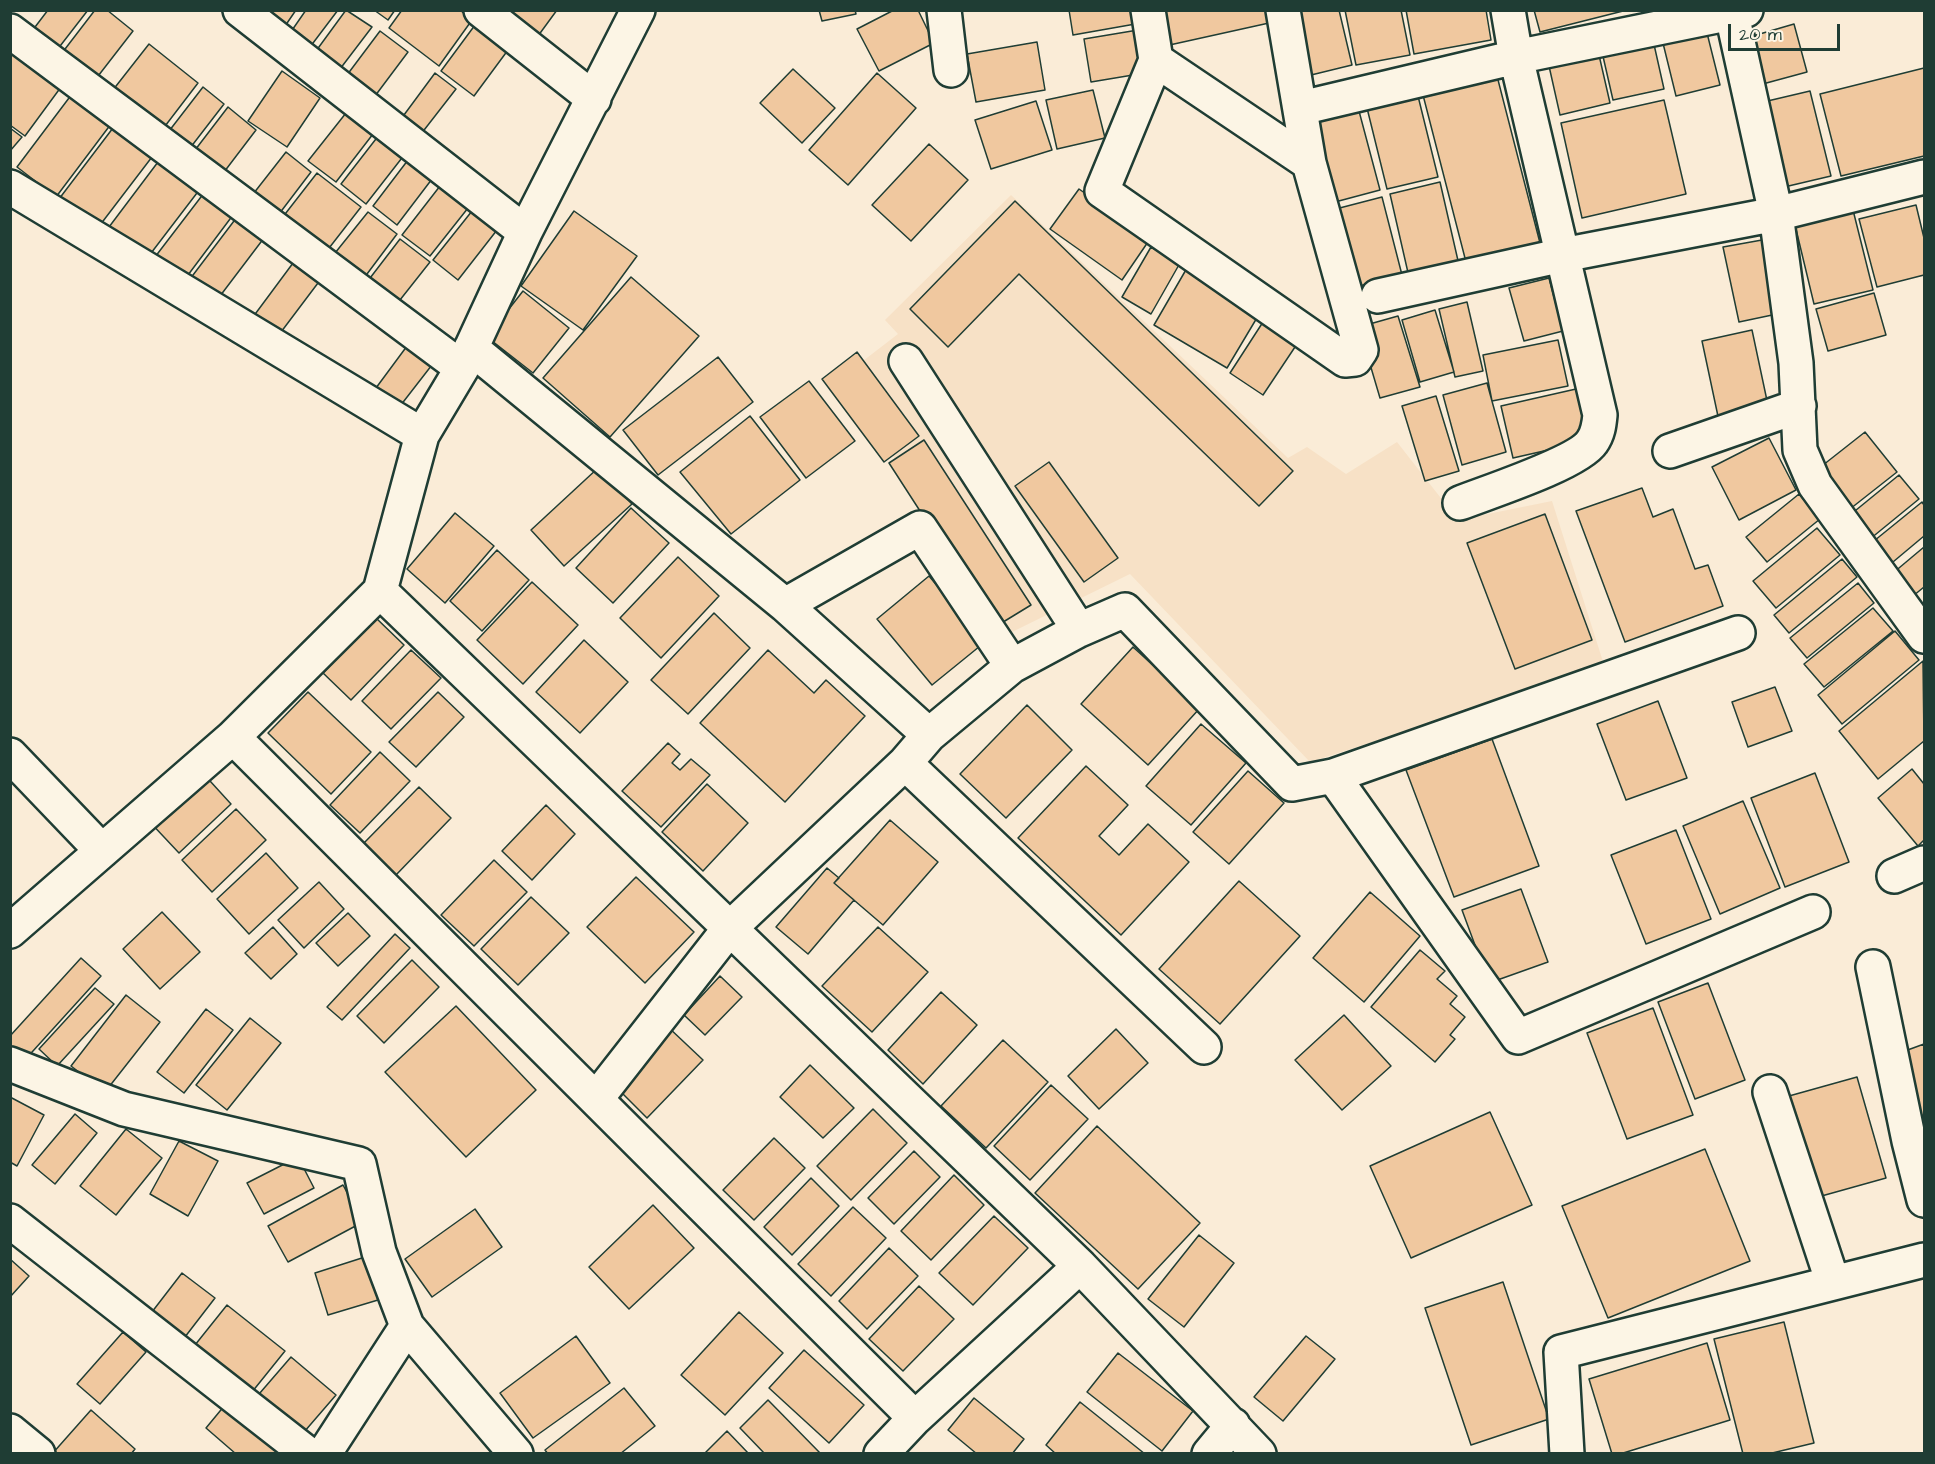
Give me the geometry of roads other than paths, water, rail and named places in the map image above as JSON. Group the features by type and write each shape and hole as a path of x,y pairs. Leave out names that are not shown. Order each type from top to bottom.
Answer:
{"street":[{"path":"240,10 525,232"},
{"path":"481,10 594,99"},
{"path":"10,931 233,737 380,591 422,435 466,358 525,232 638,10"},
{"path":"944,10 951,70"},
{"path":"1148,10 1156,60 1101,191 1345,360 1355,359 1361,350 1309,163 1283,10"},
{"path":"1461,503 1574,457 1592,444 1598,430 1600,415 1516,57 1508,10"},
{"path":"1301,108 1516,57 1736,11 1776,214 1799,406 1800,450 1815,485 1924,636"},
{"path":"10,31 466,358 785,604 929,735"},
{"path":"1156,60 1309,163"},
{"path":"1378,296 1563,255 1776,214 1924,177"},
{"path":"10,187 422,435"},
{"path":"906,361 1079,630"},
{"path":"1670,451 1799,406"},
{"path":"785,604 920,528 1012,666"},
{"path":"380,591 1080,1266 1259,1454"},
{"path":"596,1099 729,929 905,763 929,735 1012,666 1079,630 1125,610 1292,784 1333,776 1738,633"},
{"path":"233,737 915,1418"},
{"path":"10,755 102,851"},
{"path":"905,763 1204,1047"},
{"path":"1333,776 1518,1037 1813,912"},
{"path":"1894,876 1924,863"},
{"path":"1873,967 1909,1141 1924,1200"},
{"path":"10,1064 124,1109 359,1164 379,1252 407,1326 516,1454"},
{"path":"1770,1092 1833,1283"},
{"path":"10,1221 308,1454"},
{"path":"1567,1454 1561,1352 1924,1260"},
{"path":"881,1454 915,1418 1080,1266"},
{"path":"324,1454 407,1326"},
{"path":"1209,1454 1233,1425"},
{"path":"10,1431 38,1454"}]}
